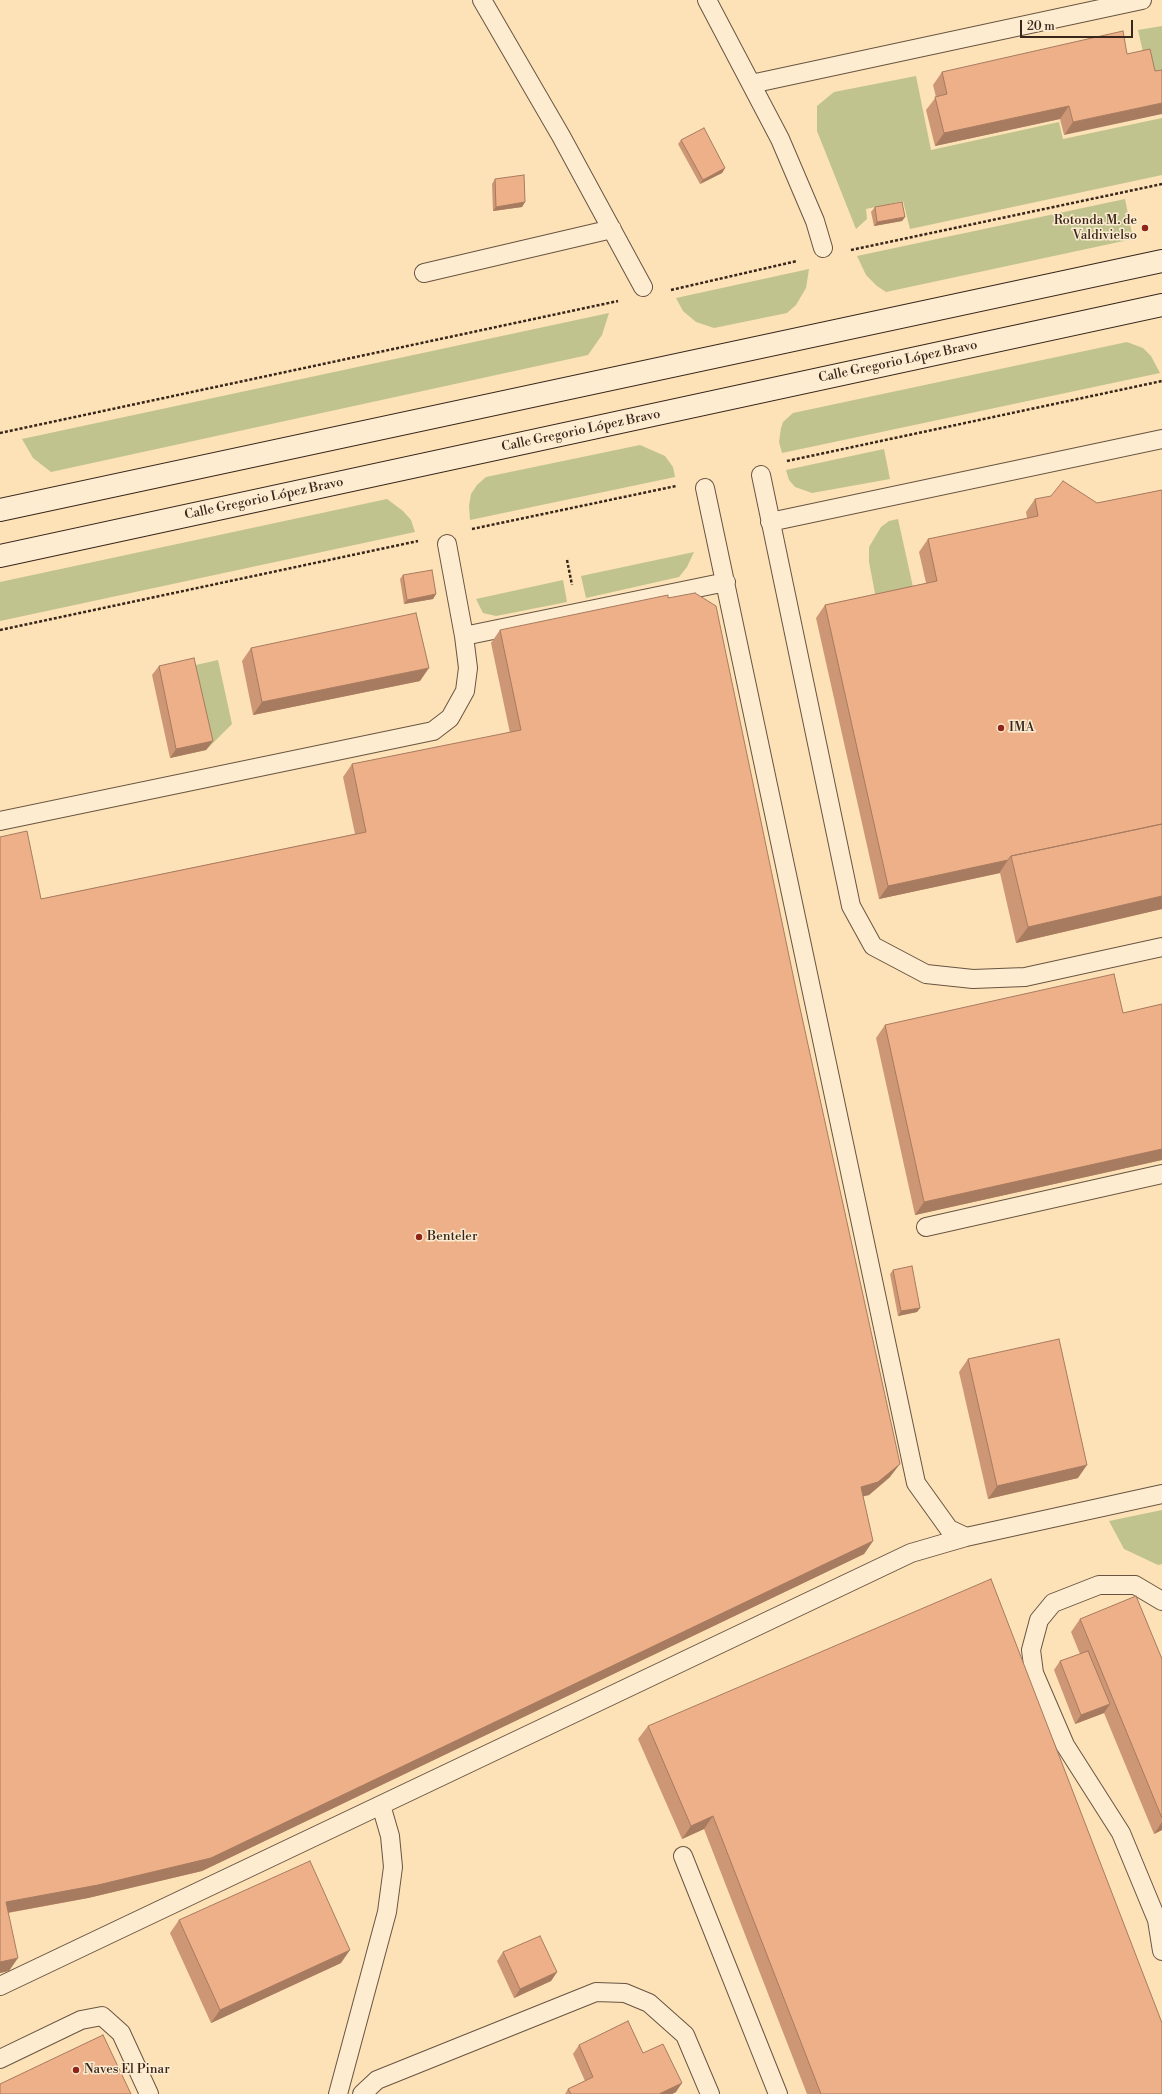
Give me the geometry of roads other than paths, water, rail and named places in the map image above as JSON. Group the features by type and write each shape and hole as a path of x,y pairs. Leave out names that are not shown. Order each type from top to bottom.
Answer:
{"main road":[{"path":"0,510 1162,261"},
{"name":"Calle Gregorio López Bravo","path":"0,556 1162,305"}],"lane":[{"path":"482,0 561,136 643,287"},
{"path":"707,0 780,139 815,221 823,248"},
{"path":"751,84 1142,0"},
{"path":"424,273 612,230"},
{"path":"770,522 1162,439"},
{"path":"760,476 851,906 873,946 926,974 973,979 1025,977 1162,947"},
{"path":"705,488 916,1482 949,1530 966,1537"},
{"path":"0,821 433,731 450,718 465,691 468,668 464,636 447,544"},
{"path":"464,636 726,582"},
{"path":"926,1227 1162,1174"},
{"path":"0,1986 911,1553 966,1537 1162,1494"},
{"path":"1162,1601 1135,1584 1099,1585 1053,1603 1038,1620 1031,1650 1034,1673 1065,1745 1121,1833 1159,1916 1162,1951"},
{"path":"338,2094 387,1912 393,1867 390,1836 381,1806"},
{"path":"683,1856 778,2094"},
{"path":"362,2094 377,2080 596,1992 626,1993 649,2003 680,2030 685,2035 710,2094"},
{"path":"0,2059 81,2020 102,2016 121,2033 149,2094"}],"place":[{"name":"Rotonda M. de Valdivielso","path":"1145,228"},
{"name":"IMA","path":"1001,728"},
{"name":"Benteler","path":"419,1237"},
{"name":"Naves El Pinar","path":"76,2070"}]}
